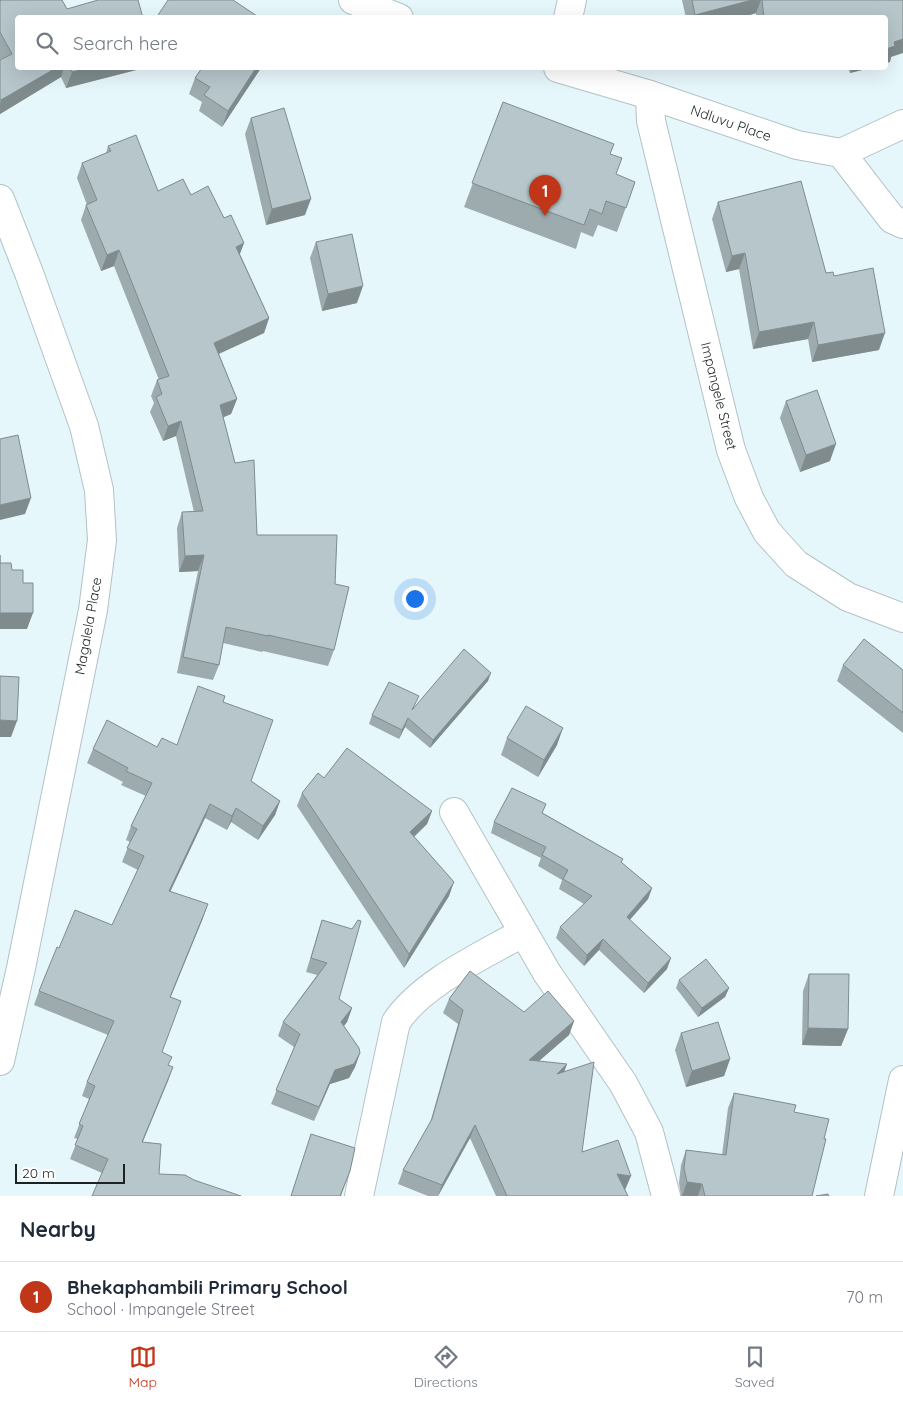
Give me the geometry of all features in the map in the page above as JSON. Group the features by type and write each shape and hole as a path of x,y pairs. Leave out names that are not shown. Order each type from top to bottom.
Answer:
{"street":[{"path":"353,0 391,15"},
{"path":"569,15 572,0"},
{"name":"Ndluvu Place","path":"565,70 650,95 797,145 841,153"},
{"name":"Impangele Street","path":"650,95 650,121 731,450 749,498 766,532 796,564 848,597 903,618"},
{"path":"903,124 841,153 892,219 903,224"},
{"name":"Magalela Place","path":"0,199 84,426 99,490 102,540 93,610 23,958 0,1061"},
{"path":"454,812 522,933 547,973 623,1083 649,1132 666,1196"},
{"path":"359,1196 396,1022 405,1008 447,976 522,933"},
{"path":"879,1196 903,1080"}],"building":[{"path":"62,0 67,9 98,0 138,0 142,15 15,15 15,70 53,70 1,100 0,60 12,54 0,32 0,1"},
{"path":"168,0 233,0 256,15 158,15"},
{"path":"692,0 752,0 695,15"},
{"path":"762,0 903,0 903,39 894,42 895,46 888,48 888,15 764,15"},
{"path":"201,70 255,70 228,111 204,95 210,87 195,78"},
{"path":"503,102 614,144 610,154 622,158 616,174 635,182 626,208 606,201 602,214 590,209 584,225 472,183"},
{"path":"284,108 311,199 272,209 251,118"},
{"path":"136,135 158,191 183,179 191,195 208,186 224,218 231,215 244,243 236,247 269,318 214,343 237,399 220,405 235,463 254,460 257,535 337,535 335,584 349,587 334,650 226,627 219,665 183,657 204,555 185,556 182,512 203,511 181,421 168,426 156,397 162,394 157,380 169,376 119,250 107,255 86,205 97,200 82,163 111,151 108,146"},
{"path":"801,181 826,273 833,272 834,276 873,268 885,333 818,345 814,322 759,332 745,253 732,256 718,202"},
{"path":"352,234 363,286 328,294 316,242"},
{"path":"817,390 836,444 806,455 786,401"},
{"path":"18,435 31,498 0,505 0,439"},
{"path":"0,563 11,563 12,570 23,570 23,583 33,583 33,613 0,613"},
{"path":"864,639 903,670 903,713 843,665"},
{"path":"464,649 491,673 433,740 408,718 402,730 372,715 389,682 419,696 412,710"},
{"path":"0,676 19,677 17,721 0,720"},
{"path":"198,686 225,696 223,702 273,720 251,781 280,801 263,826 236,808 232,816 210,804 169,891 208,904 170,997 181,1001 162,1052 172,1057 168,1065 173,1067 142,1142 161,1144 159,1174 185,1175 194,1180 241,1196 92,1196 108,1159 75,1145 83,1126 79,1124 95,1086 87,1082 114,1021 39,991 75,910 112,925 144,856 127,848 137,829 131,826 152,783 126,771 128,768 93,749 107,720 157,747 162,738 177,745"},
{"path":"526,706 563,728 544,760 507,738"},
{"path":"347,748 432,811 410,832 454,882 409,954 302,793 318,773 324,778"},
{"path":"512,788 546,804 542,813 623,859 621,862 652,888 627,917 671,958 648,983 603,939 587,955 560,927 592,896 563,879 568,870 542,855 546,847 494,822"},
{"path":"322,920 352,929 358,920 361,921 339,999 352,1008 341,1022 359,1048 360,1053 354,1064 335,1070 319,1107 276,1090 300,1034 283,1022 327,963 311,958"},
{"path":"706,959 729,988 702,1008 679,980"},
{"path":"470,971 524,1012 548,991 574,1021 529,1060 567,1064 557,1074 594,1062 582,1152 618,1140 631,1176 617,1174 628,1196 507,1196 475,1125 442,1185 403,1170 432,1119 463,1010 449,999"},
{"path":"809,974 849,974 848,1029 808,1028"},
{"path":"718,1022 730,1059 692,1071 681,1033"},
{"path":"734,1093 796,1105 794,1112 829,1119 812,1196 705,1196 702,1184 687,1182 684,1168 686,1150 726,1155"},
{"path":"311,1134 355,1148 350,1171 340,1196 291,1196"}],"place":[{"name":"Bhekaphambili Primary School","path":"545,216"}]}
